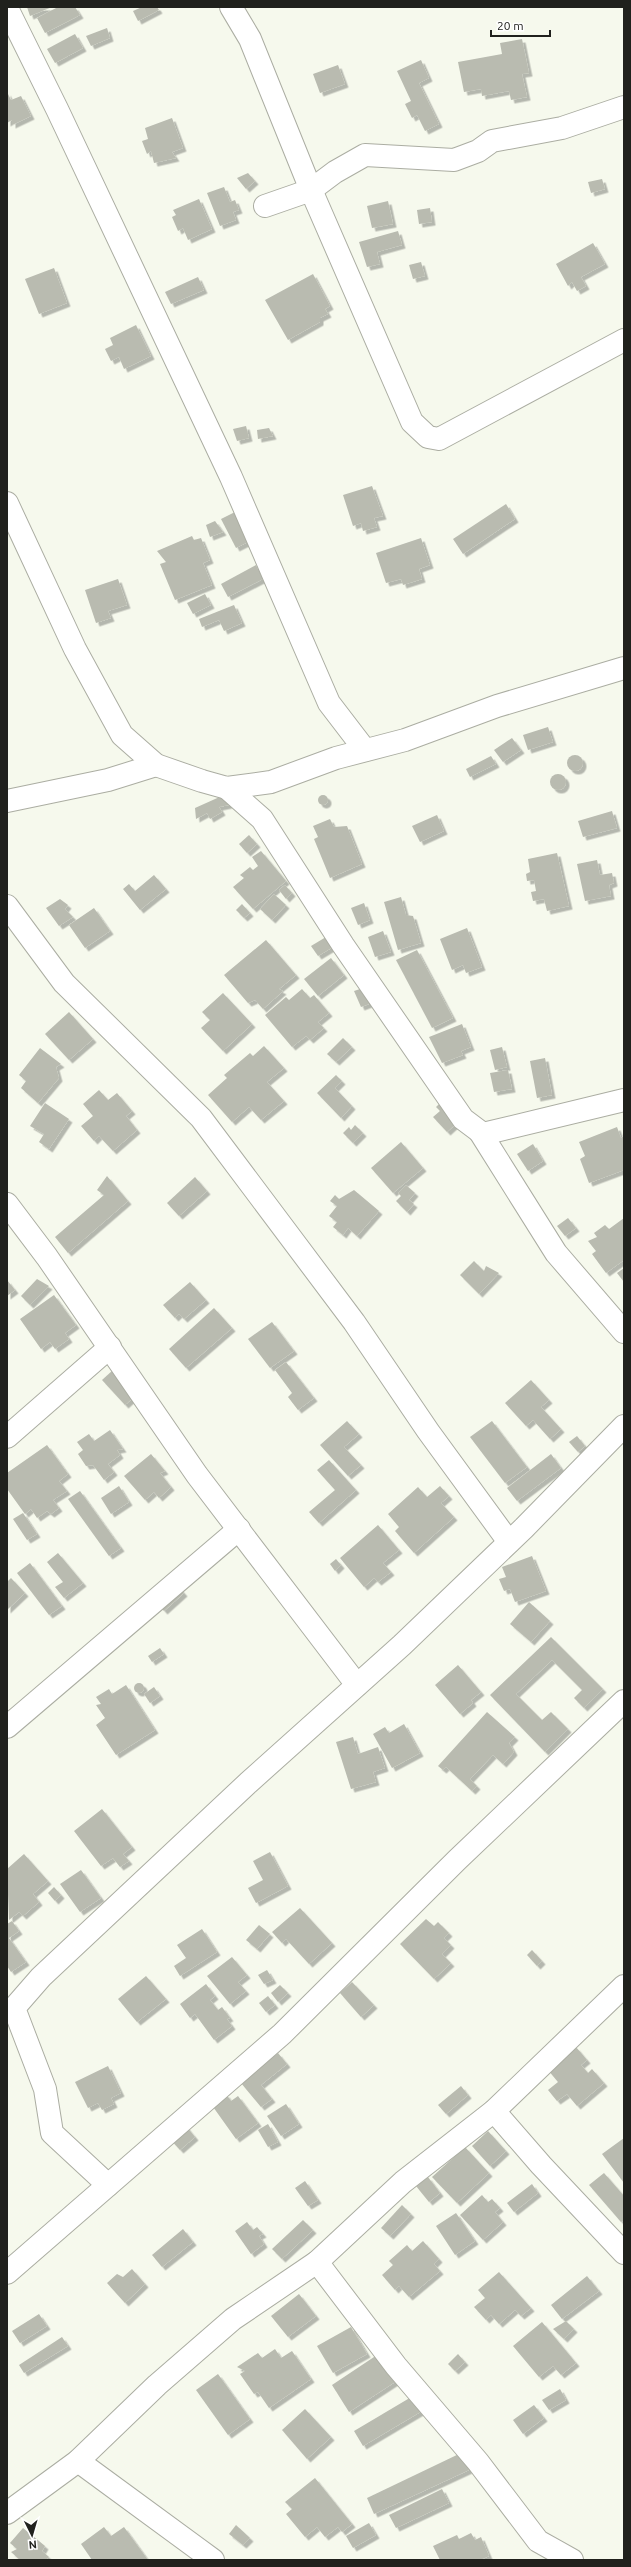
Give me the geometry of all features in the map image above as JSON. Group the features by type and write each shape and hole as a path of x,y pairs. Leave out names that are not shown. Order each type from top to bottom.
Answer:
{"street":[{"path":"231,7 250,39 311,190 412,422 428,437 439,439 477,417 624,340"},
{"path":"7,8 57,109 231,477 329,703 365,750"},
{"path":"265,206 311,190 334,172 365,155 454,160 478,151 492,141 562,128 624,107"},
{"path":"7,503 74,649 122,735 156,765 227,788 262,819 343,945 463,1119 480,1132 556,1253 624,1332"},
{"path":"227,788 271,782 336,758 405,740 497,706 624,668"},
{"path":"7,801 108,780 156,765"},
{"path":"7,906 64,983 201,1118 354,1322 428,1431 509,1542"},
{"path":"480,1132 483,1134 624,1100"},
{"path":"7,1204 15,1228 110,1347 198,1475 357,1685"},
{"path":"7,1437 110,1347"},
{"path":"108,2185 52,2133 45,2089 11,2004 248,1783 357,1685 509,1542 624,1426"},
{"path":"7,1727 239,1529"},
{"path":"7,2273 282,2034 457,1860 624,1701"},
{"path":"7,2513 78,2461 157,2385 233,2319 317,2262 403,2182 494,2111 624,1986"},
{"path":"494,2111 541,2165 624,2253"},
{"path":"317,2262 396,2366 478,2462 538,2541 572,2560"},
{"path":"78,2461 213,2560"}],"building":[{"path":"27,7 52,7 30,16"},
{"path":"58,7 75,7 80,15 45,33 37,18"},
{"path":"142,7 157,7 159,10 138,21 133,11"},
{"path":"107,28 110,38 91,46 86,36"},
{"path":"75,34 83,48 55,63 47,49"},
{"path":"522,39 529,73 522,74 527,97 511,100 509,91 482,96 481,89 464,92 458,62 502,54 500,43"},
{"path":"421,60 429,78 419,83 439,124 425,131 417,115 412,118 405,104 411,101 397,71"},
{"path":"338,65 345,84 320,93 313,74"},
{"path":"7,92 11,100 21,96 31,116 12,125 12,120 7,123"},
{"path":"172,118 183,148 172,152 176,158 154,163 151,151 147,154 142,141 148,139 145,128"},
{"path":"248,173 255,181 246,189 237,178"},
{"path":"602,179 605,189 591,193 588,182"},
{"path":"224,187 230,202 235,200 239,210 233,212 236,220 220,226 207,193"},
{"path":"199,199 212,229 188,240 183,228 178,231 172,217 176,215 173,210"},
{"path":"388,201 393,224 372,228 367,206"},
{"path":"430,208 432,222 419,224 417,210"},
{"path":"398,231 402,245 377,252 380,264 367,267 359,242"},
{"path":"593,243 605,264 581,277 586,286 577,291 572,282 568,286 556,264"},
{"path":"421,262 425,276 413,279 409,265"},
{"path":"54,268 67,303 39,314 25,279"},
{"path":"313,274 330,306 325,309 328,314 320,318 320,322 288,340 265,300"},
{"path":"198,277 204,290 171,304 165,292"},
{"path":"136,325 151,356 124,369 119,357 111,361 105,349 113,345 110,338"},
{"path":"246,426 249,438 237,441 233,429"},
{"path":"269,428 273,436 258,439 257,430"},
{"path":"372,486 383,516 374,518 377,527 363,531 361,523 353,526 343,495"},
{"path":"506,504 515,519 463,554 453,539"},
{"path":"235,512 250,541 236,548 221,519"},
{"path":"215,521 223,532 210,537 206,525"},
{"path":"192,536 194,540 201,538 210,560 203,563 212,585 175,600 160,564 166,562 157,551"},
{"path":"421,538 430,565 419,569 422,579 403,585 401,579 386,583 376,553"},
{"path":"256,565 263,579 228,597 221,584"},
{"path":"118,579 127,605 108,611 111,618 96,623 85,590"},
{"path":"205,594 211,605 193,614 187,603"},
{"path":"234,605 242,623 224,631 219,620 202,627 199,619"},
{"path":"548,727 553,742 528,750 523,735"},
{"path":"512,738 521,750 503,762 494,750"},
{"path":"575,755 582,760 583,763 578,770 575,771 568,766 567,763 572,756"},
{"path":"491,756 496,764 470,777 466,769"},
{"path":"558,774 565,779 566,782 561,789 558,790 551,785 550,782 555,775"},
{"path":"224,795 229,805 219,807 222,812 210,819 207,813 196,819 195,808"},
{"path":"321,795 325,795 328,800 325,805 321,805 318,802 318,798"},
{"path":"612,811 617,828 583,837 578,821"},
{"path":"437,815 444,831 420,842 412,826"},
{"path":"330,819 334,827 347,826 362,864 330,878 314,839 318,837 313,826"},
{"path":"249,835 257,844 247,853 239,844"},
{"path":"261,851 286,881 253,909 233,887 244,878 240,875 250,867 253,870 258,866 252,857"},
{"path":"557,853 569,906 547,911 544,899 533,901 531,892 536,891 534,880 527,881 526,874 530,872 528,859"},
{"path":"597,860 600,875 612,873 614,883 609,885 611,896 585,901 577,864"},
{"path":"154,875 166,889 140,910 123,889 129,884 135,891"},
{"path":"285,885 292,893 286,899 279,890"},
{"path":"274,894 286,905 272,920 260,909"},
{"path":"401,897 406,915 413,916 421,943 398,950 384,902"},
{"path":"60,899 68,905 65,909 73,917 59,926 46,908"},
{"path":"364,903 370,920 358,925 351,908"},
{"path":"242,904 250,913 244,918 236,910"},
{"path":"94,908 110,931 85,948 69,925"},
{"path":"467,928 482,967 466,973 463,965 452,970 440,939"},
{"path":"383,931 391,952 375,957 368,937"},
{"path":"326,937 333,947 318,956 311,946"},
{"path":"266,940 296,975 279,989 283,991 263,1009 255,1000 248,1003 224,975"},
{"path":"417,950 453,1018 432,1028 396,960"},
{"path":"331,958 344,975 318,996 304,979"},
{"path":"363,988 369,1004 361,1007 354,991"},
{"path":"302,989 310,998 314,995 329,1013 318,1022 324,1028 310,1040 306,1036 292,1047 265,1015 286,997 289,1000"},
{"path":"223,993 252,1024 223,1051 201,1028 210,1020 202,1012"},
{"path":"69,1012 93,1039 69,1060 45,1034"},
{"path":"462,1024 471,1047 461,1051 463,1055 442,1063 429,1037"},
{"path":"343,1038 352,1047 336,1062 327,1054"},
{"path":"264,1046 284,1068 267,1082 284,1101 261,1120 249,1107 232,1122 208,1095 227,1078 224,1075 250,1053 253,1056"},
{"path":"502,1047 507,1067 495,1070 490,1050"},
{"path":"40,1048 61,1064 56,1067 59,1078 38,1103 21,1088 26,1081 19,1075"},
{"path":"545,1058 552,1095 537,1098 530,1061"},
{"path":"508,1070 512,1089 494,1092 490,1073"},
{"path":"336,1075 342,1081 335,1088 352,1106 341,1118 317,1093"},
{"path":"99,1090 108,1100 117,1093 132,1111 126,1116 137,1130 113,1151 99,1136 94,1141 81,1126 93,1116 83,1104"},
{"path":"441,1102 458,1122 447,1132 433,1117 440,1111 436,1107"},
{"path":"45,1103 69,1119 49,1149 39,1142 44,1134 30,1126"},
{"path":"355,1125 363,1133 353,1143 343,1133 349,1127 351,1130"},
{"path":"617,1127 621,1138 624,1136 624,1170 589,1183 580,1159 585,1156 579,1142"},
{"path":"401,1142 423,1168 393,1193 371,1168"},
{"path":"533,1144 543,1161 528,1171 517,1154"},
{"path":"107,1176 128,1201 68,1253 55,1237 104,1195 97,1190"},
{"path":"195,1177 207,1191 179,1216 167,1203"},
{"path":"406,1185 415,1193 409,1200 414,1204 407,1212 396,1201 401,1196 398,1193"},
{"path":"354,1190 379,1211 357,1236 348,1228 343,1235 333,1227 337,1222 329,1216 337,1206 330,1201 335,1195 339,1199"},
{"path":"568,1218 576,1228 565,1236 557,1226"},
{"path":"624,1218 624,1260 606,1273 592,1254 596,1251 588,1241 597,1237 594,1233 605,1225 609,1229"},
{"path":"474,1261 484,1271 486,1266 499,1273 479,1294 460,1275"},
{"path":"624,1268 624,1282 617,1273"},
{"path":"37,1279 49,1286 30,1305 21,1296"},
{"path":"7,1280 15,1290 7,1296"},
{"path":"190,1282 206,1300 184,1319 179,1314 175,1318 163,1305"},
{"path":"54,1295 76,1325 65,1333 69,1339 55,1349 50,1342 41,1349 20,1319"},
{"path":"214,1308 232,1328 186,1368 169,1349"},
{"path":"272,1322 294,1351 270,1368 248,1339"},
{"path":"286,1362 314,1398 298,1410 288,1397 292,1393 275,1370"},
{"path":"113,1370 135,1396 125,1405 102,1380"},
{"path":"531,1380 549,1400 541,1407 561,1429 550,1439 533,1420 526,1426 505,1403"},
{"path":"347,1421 359,1434 344,1447 361,1465 348,1476 320,1445"},
{"path":"492,1421 527,1467 505,1483 470,1437"},
{"path":"110,1430 123,1449 117,1450 120,1455 108,1464 114,1472 104,1480 93,1465 86,1466 78,1454 83,1450 77,1442 89,1434 94,1441"},
{"path":"577,1436 585,1446 578,1452 569,1442"},
{"path":"47,1445 68,1474 59,1481 67,1491 53,1500 59,1508 51,1514 47,1511 37,1518 31,1509 25,1514 7,1489 7,1473"},
{"path":"151,1454 165,1471 160,1473 171,1487 159,1498 154,1492 145,1500 124,1476"},
{"path":"551,1454 561,1468 517,1501 507,1488"},
{"path":"329,1460 356,1490 319,1523 309,1512 335,1490 317,1470"},
{"path":"119,1486 129,1502 111,1514 101,1498"},
{"path":"440,1486 449,1496 441,1503 454,1517 414,1553 395,1531 399,1527 388,1514 418,1487 427,1497"},
{"path":"80,1491 121,1548 109,1556 68,1499"},
{"path":"23,1513 37,1534 27,1540 13,1519"},
{"path":"378,1525 399,1550 383,1563 391,1572 378,1582 374,1578 364,1587 340,1558"},
{"path":"58,1553 83,1583 64,1598 55,1587 63,1582 47,1562"},
{"path":"532,1556 546,1591 515,1602 510,1589 504,1591 499,1579 506,1577 502,1567"},
{"path":"336,1559 341,1565 335,1571 330,1564"},
{"path":"30,1563 62,1606 49,1615 17,1573"},
{"path":"11,1578 25,1593 7,1610 7,1582"},
{"path":"177,1585 184,1593 164,1611 157,1603"},
{"path":"529,1602 550,1621 531,1642 510,1624"},
{"path":"551,1637 603,1689 584,1708 574,1698 582,1690 552,1660 516,1694 542,1720 551,1712 568,1729 545,1752 490,1695"},
{"path":"160,1648 164,1654 152,1662 148,1656"},
{"path":"458,1665 481,1692 471,1700 473,1703 460,1714 435,1685"},
{"path":"137,1683 141,1683 144,1688 141,1693 137,1693 134,1690 134,1686"},
{"path":"126,1685 155,1730 116,1755 96,1725 105,1718 96,1705 101,1704 96,1697 109,1689 112,1694"},
{"path":"154,1687 160,1696 150,1703 144,1694"},
{"path":"487,1712 515,1737 509,1743 514,1752 503,1764 493,1755 470,1779 477,1786 472,1791 446,1767 443,1770 438,1766"},
{"path":"404,1724 420,1753 392,1768 373,1734 385,1727 389,1733"},
{"path":"353,1737 358,1754 378,1747 385,1768 373,1772 376,1782 351,1789 336,1742"},
{"path":"102,1809 132,1847 123,1854 129,1861 120,1867 113,1858 101,1866 74,1831"},
{"path":"270,1852 288,1886 256,1903 248,1888 263,1880 253,1861"},
{"path":"24,1854 48,1881 33,1894 39,1902 23,1916 19,1912 9,1920 7,1869"},
{"path":"81,1870 101,1898 80,1912 60,1884"},
{"path":"54,1887 61,1895 55,1901 48,1893"},
{"path":"300,1908 332,1943 309,1964 286,1939 282,1943 272,1932"},
{"path":"426,1919 434,1926 438,1922 449,1933 444,1938 451,1945 442,1954 451,1963 434,1979 400,1944"},
{"path":"12,1921 19,1931 9,1938 26,1962 11,1972 7,1966 7,1924"},
{"path":"259,1925 270,1934 257,1949 246,1940"},
{"path":"202,1929 217,1952 180,1976 174,1966 186,1958 177,1945"},
{"path":"532,1950 542,1961 537,1966 527,1955"},
{"path":"232,1957 247,1975 238,1982 246,1991 230,2004 207,1976"},
{"path":"267,1970 273,1980 264,1984 258,1975"},
{"path":"146,1976 166,1999 137,2022 118,1999"},
{"path":"352,1982 374,2005 361,2017 340,1993"},
{"path":"206,1984 215,1996 210,2000 218,2010 222,2007 230,2018 227,2019 232,2026 214,2040 195,2014 190,2018 180,2004"},
{"path":"280,1985 288,1993 278,2002 271,1993"},
{"path":"268,1996 275,2005 266,2012 259,2003"},
{"path":"576,2047 587,2060 581,2065 588,2073 592,2069 604,2083 577,2106 567,2094 557,2101 548,2090 558,2082 548,2070"},
{"path":"278,2053 287,2064 261,2085 272,2099 261,2107 241,2083"},
{"path":"108,2066 121,2093 111,2098 114,2104 102,2110 98,2103 88,2108 75,2082"},
{"path":"461,2086 468,2095 446,2114 438,2105"},
{"path":"226,2094 231,2101 238,2096 258,2123 236,2139 211,2104"},
{"path":"286,2104 299,2124 281,2136 267,2116"},
{"path":"268,2124 278,2142 268,2147 258,2130"},
{"path":"186,2126 195,2137 180,2150 170,2139"},
{"path":"488,2131 506,2151 490,2166 472,2146"},
{"path":"624,2138 624,2183 602,2154"},
{"path":"465,2147 489,2173 457,2203 432,2177"},
{"path":"604,2173 624,2196 624,2220 621,2222 589,2185"},
{"path":"428,2177 440,2193 429,2202 416,2186"},
{"path":"305,2181 318,2200 308,2206 295,2188"},
{"path":"532,2184 538,2193 514,2212 507,2203"},
{"path":"482,2195 488,2202 492,2199 500,2208 495,2212 503,2222 483,2240 460,2215"},
{"path":"402,2205 411,2214 390,2236 381,2228"},
{"path":"456,2213 475,2241 455,2255 436,2226"},
{"path":"303,2220 313,2230 282,2259 272,2249"},
{"path":"247,2222 253,2230 257,2227 263,2234 259,2236 264,2244 251,2254 235,2231"},
{"path":"183,2229 193,2242 162,2267 152,2255"},
{"path":"423,2241 439,2259 434,2264 440,2271 409,2297 399,2286 395,2290 382,2275 393,2265 389,2261 407,2245 412,2251"},
{"path":"132,2269 145,2284 125,2303 107,2283 117,2274 123,2277"},
{"path":"499,2272 531,2308 521,2316 515,2310 499,2324 491,2315 486,2320 474,2307 485,2298 478,2290"},
{"path":"587,2276 599,2291 562,2319 551,2305"},
{"path":"299,2294 316,2316 288,2337 271,2316"},
{"path":"39,2314 47,2326 20,2343 12,2331"},
{"path":"566,2321 574,2329 564,2339 553,2329"},
{"path":"542,2322 576,2363 561,2375 553,2366 539,2377 513,2346"},
{"path":"351,2327 367,2354 333,2373 317,2346"},
{"path":"62,2337 68,2346 24,2373 19,2365"},
{"path":"275,2349 281,2358 292,2351 311,2379 269,2408 258,2392 254,2394 240,2374 245,2371 237,2367 258,2353 262,2358"},
{"path":"458,2354 465,2362 455,2371 448,2364"},
{"path":"377,2355 395,2382 349,2412 332,2385"},
{"path":"218,2374 250,2419 228,2435 196,2390"},
{"path":"560,2389 566,2400 549,2410 542,2400"},
{"path":"413,2396 422,2411 363,2446 354,2431"},
{"path":"534,2405 544,2418 523,2434 513,2420"},
{"path":"305,2409 331,2437 307,2459 282,2430"},
{"path":"461,2453 469,2470 374,2514 367,2498"},
{"path":"315,2478 352,2524 342,2532 338,2527 325,2537 317,2527 305,2537 286,2514 292,2509 285,2502"},
{"path":"442,2489 449,2503 396,2528 389,2515"},
{"path":"369,2523 376,2535 353,2548 346,2536"},
{"path":"236,2525 250,2538 243,2545 229,2534"},
{"path":"104,2527 111,2536 124,2527 148,2560 92,2560 81,2544"},
{"path":"23,2528 45,2546 42,2551 49,2557 46,2560 20,2560 11,2552 17,2549 10,2543"},
{"path":"471,2533 475,2540 481,2537 489,2556 480,2560 440,2560 433,2546 457,2535 459,2539"}]}
